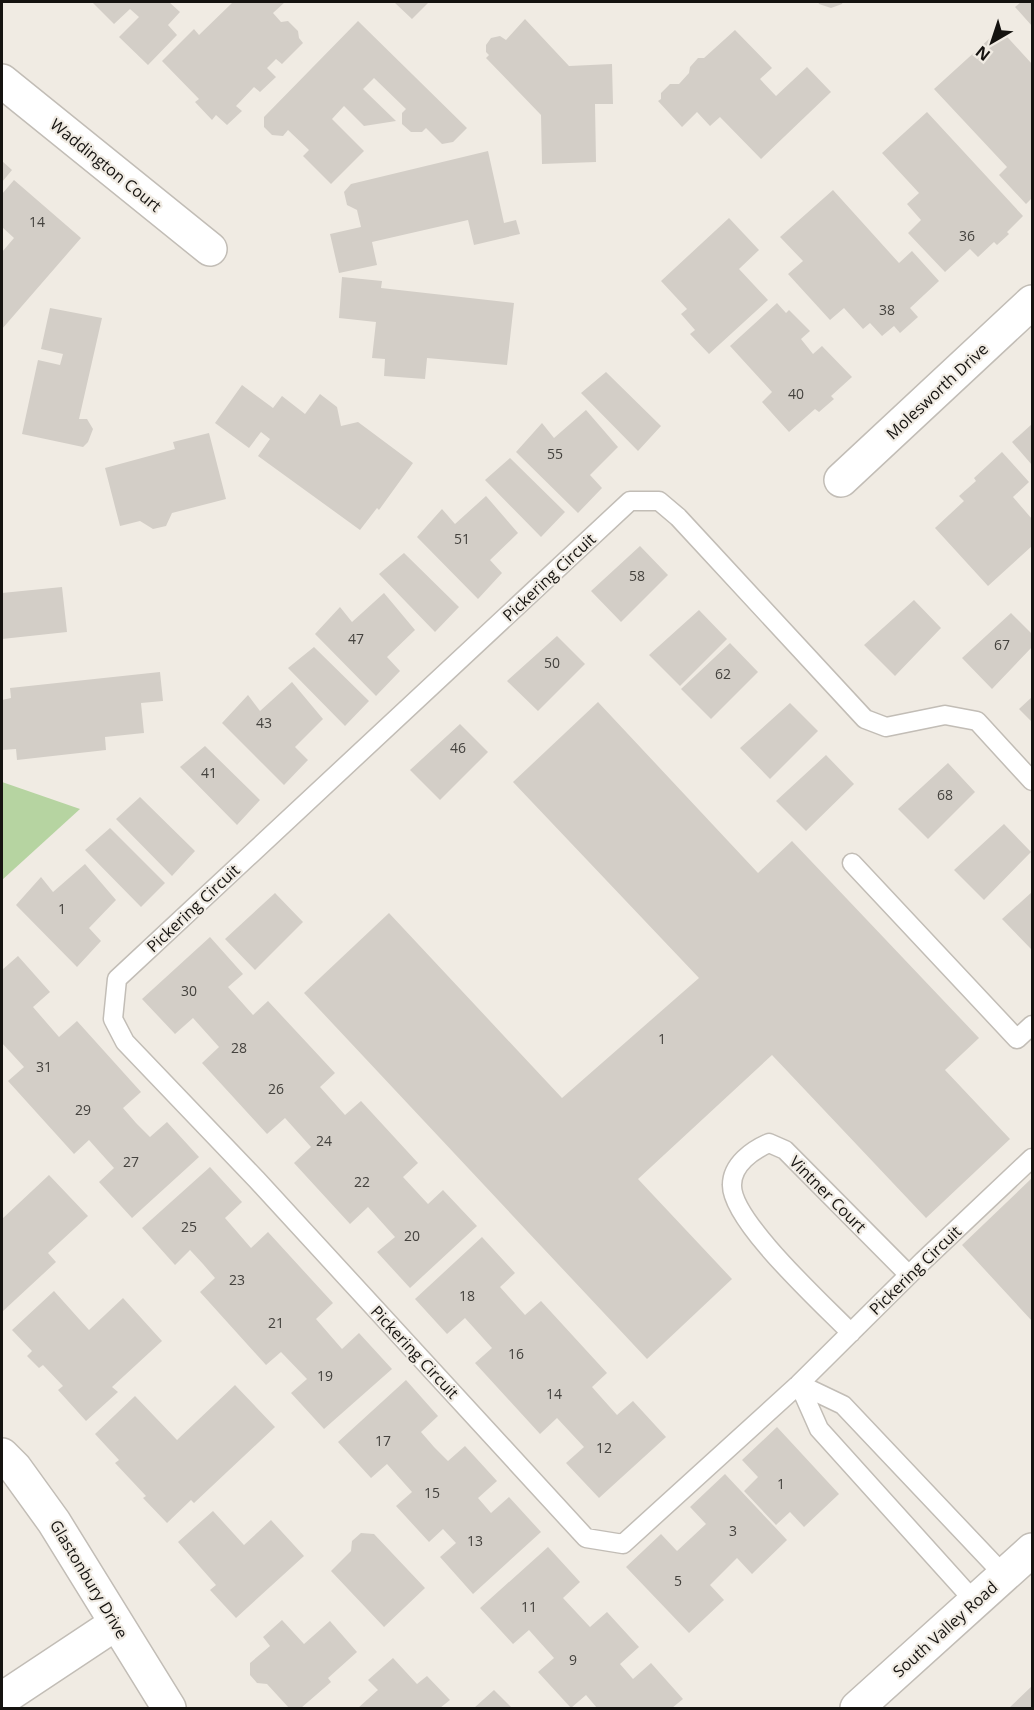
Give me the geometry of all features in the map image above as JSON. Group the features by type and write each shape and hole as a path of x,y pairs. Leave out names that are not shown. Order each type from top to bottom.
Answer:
{"street":[{"name":"Waddington Court","path":"2,81 210,249"},
{"name":"Molesworth Drive","path":"841,480 1032,302"},
{"name":"Glastonbury Drive","path":"2,1455 15,1468 54,1522 169,1708"},
{"name":"South Valley Road","path":"858,1708 1032,1550"},
{"path":"2,1699 115,1623"}],"lane":[{"name":"Pickering Circuit","path":"1032,780 977,721 945,715 886,727 865,719 678,517 659,501 630,501 117,979 113,1018 124,1042 257,1180 586,1538 623,1544 799,1384 1032,1158"},
{"path":"852,863 1017,1039 1032,1025"},
{"name":"Vintner Court","path":"851,1333 757,1236 738,1209 732,1184 738,1166 754,1150 770,1143 785,1150 909,1275"},
{"path":"799,1384 843,1405 1004,1575"},
{"path":"799,1384 819,1428 976,1603"}],"green space":[{"path":"2,782 80,809 2,880"}],"building":[{"path":"92,2 169,2 180,12 168,25 177,35 148,65 119,37 139,17 130,9 114,24"},
{"path":"233,2 285,2 273,13 281,22 288,21 298,31 303,43 282,64 276,59 267,68 276,77 260,92 254,87 236,106 242,111 227,125 216,115 212,120 195,102 199,99 162,61 194,29 199,35"},
{"path":"394,2 429,2 412,19"},
{"path":"818,2 843,2 831,8"},
{"path":"1021,2 1032,2 1032,26 1015,7"},
{"path":"525,19 569,66 612,64 613,104 595,104 596,162 542,164 541,115 486,58 489,55 486,52 486,45 491,38 500,36 506,40"},
{"path":"358,21 467,128 453,142 442,144 426,128 422,132 411,132 402,124 402,113 406,109 374,78 363,89 396,121 364,126 344,106 332,119 364,151 331,184 303,156 309,150 288,130 283,136 272,135 264,127 264,117"},
{"path":"1000,29 1032,64 1032,198 1026,204 999,175 1007,167 934,89"},
{"path":"735,30 772,68 760,79 776,96 807,67 831,92 761,159 720,117 710,126 697,112 682,127 658,101 661,99 661,93 670,84 679,84 698,58 704,58"},
{"path":"927,112 1023,216 997,245 994,242 978,257 970,249 945,272 908,233 921,220 907,204 919,193 882,153"},
{"path":"488,151 504,223 516,220 520,234 474,245 468,220 372,242 377,265 339,273 330,234 361,227 357,210 347,205 344,192 351,184"},
{"path":"2,161 12,170 2,182"},
{"path":"14,180 81,238 2,329 2,252 14,238 2,227 2,194"},
{"path":"833,190 899,263 912,251 939,281 910,308 918,317 900,333 894,326 882,336 870,323 863,329 844,308 830,320 788,274 803,261 780,237"},
{"path":"729,218 759,250 739,269 768,300 709,354 690,334 695,330 681,314 687,309 661,281"},
{"path":"342,277 382,281 381,288 514,303 507,365 427,358 425,379 384,376 385,359 372,358 376,322 339,318"},
{"path":"777,303 786,313 789,310 810,331 801,339 813,354 822,346 852,377 831,396 834,399 819,412 815,409 789,432 762,402 772,392 730,346"},
{"path":"50,308 102,318 79,419 87,419 93,429 88,442 83,447 22,434 38,360 60,365 63,354 41,349"},
{"path":"606,372 661,426 638,451 581,393"},
{"path":"242,385 273,408 282,396 305,414 320,394 337,407 341,426 358,422 413,463 379,510 377,508 360,530 258,456 270,439 261,432 249,448 215,423"},
{"path":"586,410 618,447 590,475 602,488 578,513 516,452 542,423 554,438"},
{"path":"1032,424 1032,465 1012,442"},
{"path":"209,433 226,499 172,513 166,526 153,529 140,521 120,526 105,468 175,449 173,442"},
{"path":"1002,452 1029,482 1013,497 1032,519 1032,546 988,586 935,528 964,501 959,496 976,481 974,478"},
{"path":"510,458 565,512 541,537 485,480"},
{"path":"486,496 518,533 490,560 502,573 478,599 417,537 442,509 455,524"},
{"path":"640,546 668,575 621,622 591,591"},
{"path":"404,553 459,607 435,632 379,574"},
{"path":"62,587 67,632 2,639 2,593"},
{"path":"384,593 415,630 387,657 400,671 376,696 315,634 340,607 352,622"},
{"path":"914,600 941,628 895,676 864,645"},
{"path":"699,610 727,639 680,686 649,655"},
{"path":"1011,613 1032,634 1032,647 992,689 962,658"},
{"path":"557,636 585,664 538,711 507,681"},
{"path":"730,643 758,672 711,719 681,689"},
{"path":"314,647 369,701 345,726 288,668"},
{"path":"160,672 163,701 141,703 144,733 105,737 106,750 17,760 16,749 2,750 2,700 11,698 10,688"},
{"path":"292,682 323,719 295,747 308,760 284,785 222,723 248,695 260,711"},
{"path":"1032,697 1032,722 1019,709"},
{"path":"598,702 758,873 792,841 979,1038 945,1070 1010,1139 926,1218 772,1055 638,1179 732,1279 647,1359 304,993 389,913 562,1098 699,978 513,782"},
{"path":"790,703 818,731 770,779 740,748"},
{"path":"460,724 488,752 440,800 410,770"},
{"path":"205,746 260,800 237,825 180,767"},
{"path":"826,755 854,784 806,831 776,801"},
{"path":"948,763 975,792 928,839 898,809"},
{"path":"140,797 195,851 172,876 116,819"},
{"path":"1004,824 1031,852 984,900 954,870"},
{"path":"110,828 165,883 141,907 85,850"},
{"path":"85,864 116,900 89,928 101,941 77,967 16,905 41,877 53,892"},
{"path":"1032,892 1032,950 1002,919"},
{"path":"275,893 303,922 255,970 225,939"},
{"path":"210,937 243,974 228,987 253,1015 268,1001 335,1073 320,1087 345,1115 361,1101 418,1163 403,1177 428,1204 443,1190 477,1226 410,1288 377,1252 395,1237 368,1207 350,1224 294,1163 311,1147 285,1118 267,1134 202,1063 219,1047 193,1018 175,1034 142,999"},
{"path":"18,956 50,992 33,1007 59,1037 77,1021 141,1092 123,1108 136,1123 150,1137 167,1122 199,1157 132,1218 99,1182 114,1168 89,1140 74,1154 8,1081 24,1067 2,1043 2,970"},
{"path":"210,1167 242,1202 225,1218 251,1248 268,1232 333,1303 316,1319 342,1349 359,1333 392,1369 324,1429 291,1393 307,1379 281,1352 266,1365 200,1292 215,1278 203,1264 190,1250 175,1265 142,1228"},
{"path":"49,1175 88,1216 48,1253 56,1262 2,1312 2,1219"},
{"path":"1032,1178 1032,1321 962,1245"},
{"path":"482,1237 515,1273 500,1287 525,1315 541,1301 607,1373 592,1387 617,1415 633,1401 666,1437 599,1498 566,1463 584,1447 557,1418 540,1434 475,1363 492,1348 465,1318 447,1334 415,1299"},
{"path":"54,1291 89,1330 123,1298 162,1341 112,1387 118,1392 86,1421 58,1390 63,1386 43,1365 39,1368 27,1356 32,1351 12,1330"},
{"path":"406,1380 438,1416 421,1432 434,1447 448,1461 465,1446 497,1481 478,1498 491,1513 509,1497 541,1532 473,1594 440,1557 456,1543 443,1529 429,1542 396,1506 412,1492 387,1464 371,1478 338,1442"},
{"path":"235,1385 275,1427 194,1503 191,1500 167,1523 143,1498 146,1496 115,1463 119,1460 95,1434 135,1396 177,1440"},
{"path":"777,1427 839,1494 804,1527 790,1512 776,1525 744,1491 758,1477 742,1460"},
{"path":"725,1474 787,1540 752,1574 737,1558 710,1585 724,1600 689,1633 626,1567 661,1534 677,1551 706,1524 690,1507"},
{"path":"213,1511 244,1545 271,1520 304,1556 236,1618 210,1590 216,1585 178,1542"},
{"path":"361,1533 374,1534 425,1588 384,1627 331,1571 351,1551 352,1541"},
{"path":"548,1547 580,1582 563,1598 590,1627 607,1612 639,1647 620,1664 633,1679 651,1663 683,1699 672,1708 597,1708 586,1695 571,1708 538,1672 554,1658 529,1630 513,1644 480,1608"},
{"path":"282,1620 304,1644 330,1621 357,1652 328,1678 331,1682 301,1708 289,1708 267,1684 257,1683 250,1675 250,1663 270,1646 263,1637"},
{"path":"393,1658 417,1684 427,1676 450,1700 440,1708 358,1708 378,1690 368,1680"},
{"path":"1032,1686 1032,1708 1009,1708"},
{"path":"494,1690 512,1708 474,1708"}]}
